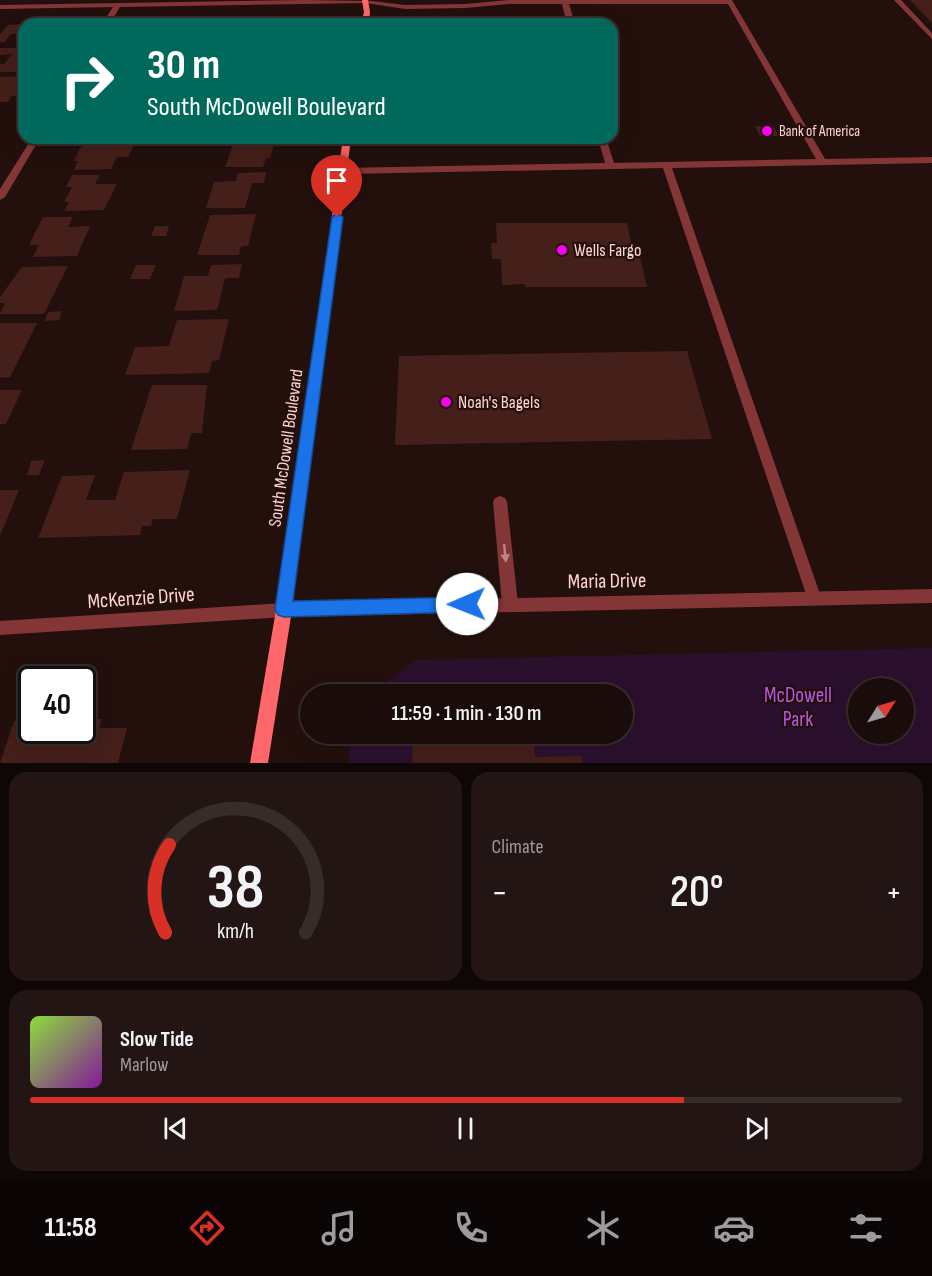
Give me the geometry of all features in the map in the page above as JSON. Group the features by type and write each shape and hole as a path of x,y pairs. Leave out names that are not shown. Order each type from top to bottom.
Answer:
{"main road":[{"path":"366,18 368,0"},
{"name":"South McDowell Boulevard","path":"259,763 284,609 346,144"}],"street":[{"path":"0,8 368,0 405,7 465,6 508,2 730,1 822,162"},
{"path":"494,0 508,2"},
{"path":"897,0 932,37"},
{"path":"565,1 569,18"},
{"path":"110,18 117,7"},
{"path":"0,197 32,144"},
{"path":"604,144 610,166"},
{"path":"343,171 932,160"},
{"path":"667,165 813,597"},
{"path":"500,502 510,604"},
{"name":"Maria Drive","path":"284,609 932,596"},
{"name":"McKenzie Drive","path":"0,628 284,609"}],"green space":[{"name":"McDowell Park","path":"932,648 932,763 348,763 349,744 633,744 633,684 384,684 416,660"}],"building":[{"path":"910,0 932,0 932,23"},
{"path":"18,24 18,34 11,34 5,42 0,42 0,34 8,25"},
{"path":"0,48 18,48 18,72 0,72 0,64 4,64 12,54 0,55"},
{"path":"18,76 18,96 12,96 8,102 0,102 0,77"},
{"name":"Bank of America","path":"755,126 773,126 779,136 760,136"},
{"path":"86,144 134,144 128,157 117,157 111,169 74,170 78,161 74,161 80,148"},
{"path":"233,144 274,145 270,158 266,158 263,167 225,167"},
{"path":"266,172 264,183 252,183 245,208 206,208 214,182 236,181 238,173"},
{"path":"72,175 100,175 95,184 117,184 104,210 64,211 69,202 64,202 72,187 66,187"},
{"path":"256,214 248,246 241,246 239,255 197,255 210,215"},
{"path":"43,217 73,217 68,227 90,226 77,256 33,257 39,245 29,245"},
{"name":"Wells Fargo","path":"496,223 627,223 634,257 640,256 647,287 502,285 501,259 492,259 491,243 497,243"},
{"path":"155,226 169,226 166,236 151,236"},
{"path":"242,264 239,278 225,278 217,310 174,311 184,276 208,276 211,265"},
{"path":"136,265 156,265 150,279 130,279"},
{"path":"68,266 44,314 0,314 5,303 0,303 0,297 22,267"},
{"path":"62,311 59,320 45,321 48,312"},
{"path":"229,319 219,360 212,361 209,373 125,375 135,347 169,346 177,320"},
{"path":"0,323 37,323 10,377 0,378"},
{"path":"687,351 712,439 395,445 399,356"},
{"path":"152,385 207,385 202,433 191,433 187,449 131,450"},
{"path":"0,390 22,390 6,424 0,424"},
{"path":"45,460 39,475 27,475 31,461"},
{"path":"190,470 177,519 153,519 151,526 142,526 140,535 38,538 62,476 95,475 86,500 115,500 124,472"},
{"path":"0,490 19,490 0,536"},
{"path":"96,719 102,719 99,728 127,728 118,763 0,763 14,721 18,721 18,744 96,744"},
{"path":"413,744 534,744 535,757 582,756 582,763 412,763"}],"place":[{"name":"Bank of America","path":"767,131"},
{"name":"Wells Fargo","path":"562,250"},
{"name":"Noah's Bagels","path":"446,402"}],"route":[{"path":"337,217 284,609 467,604"}]}
